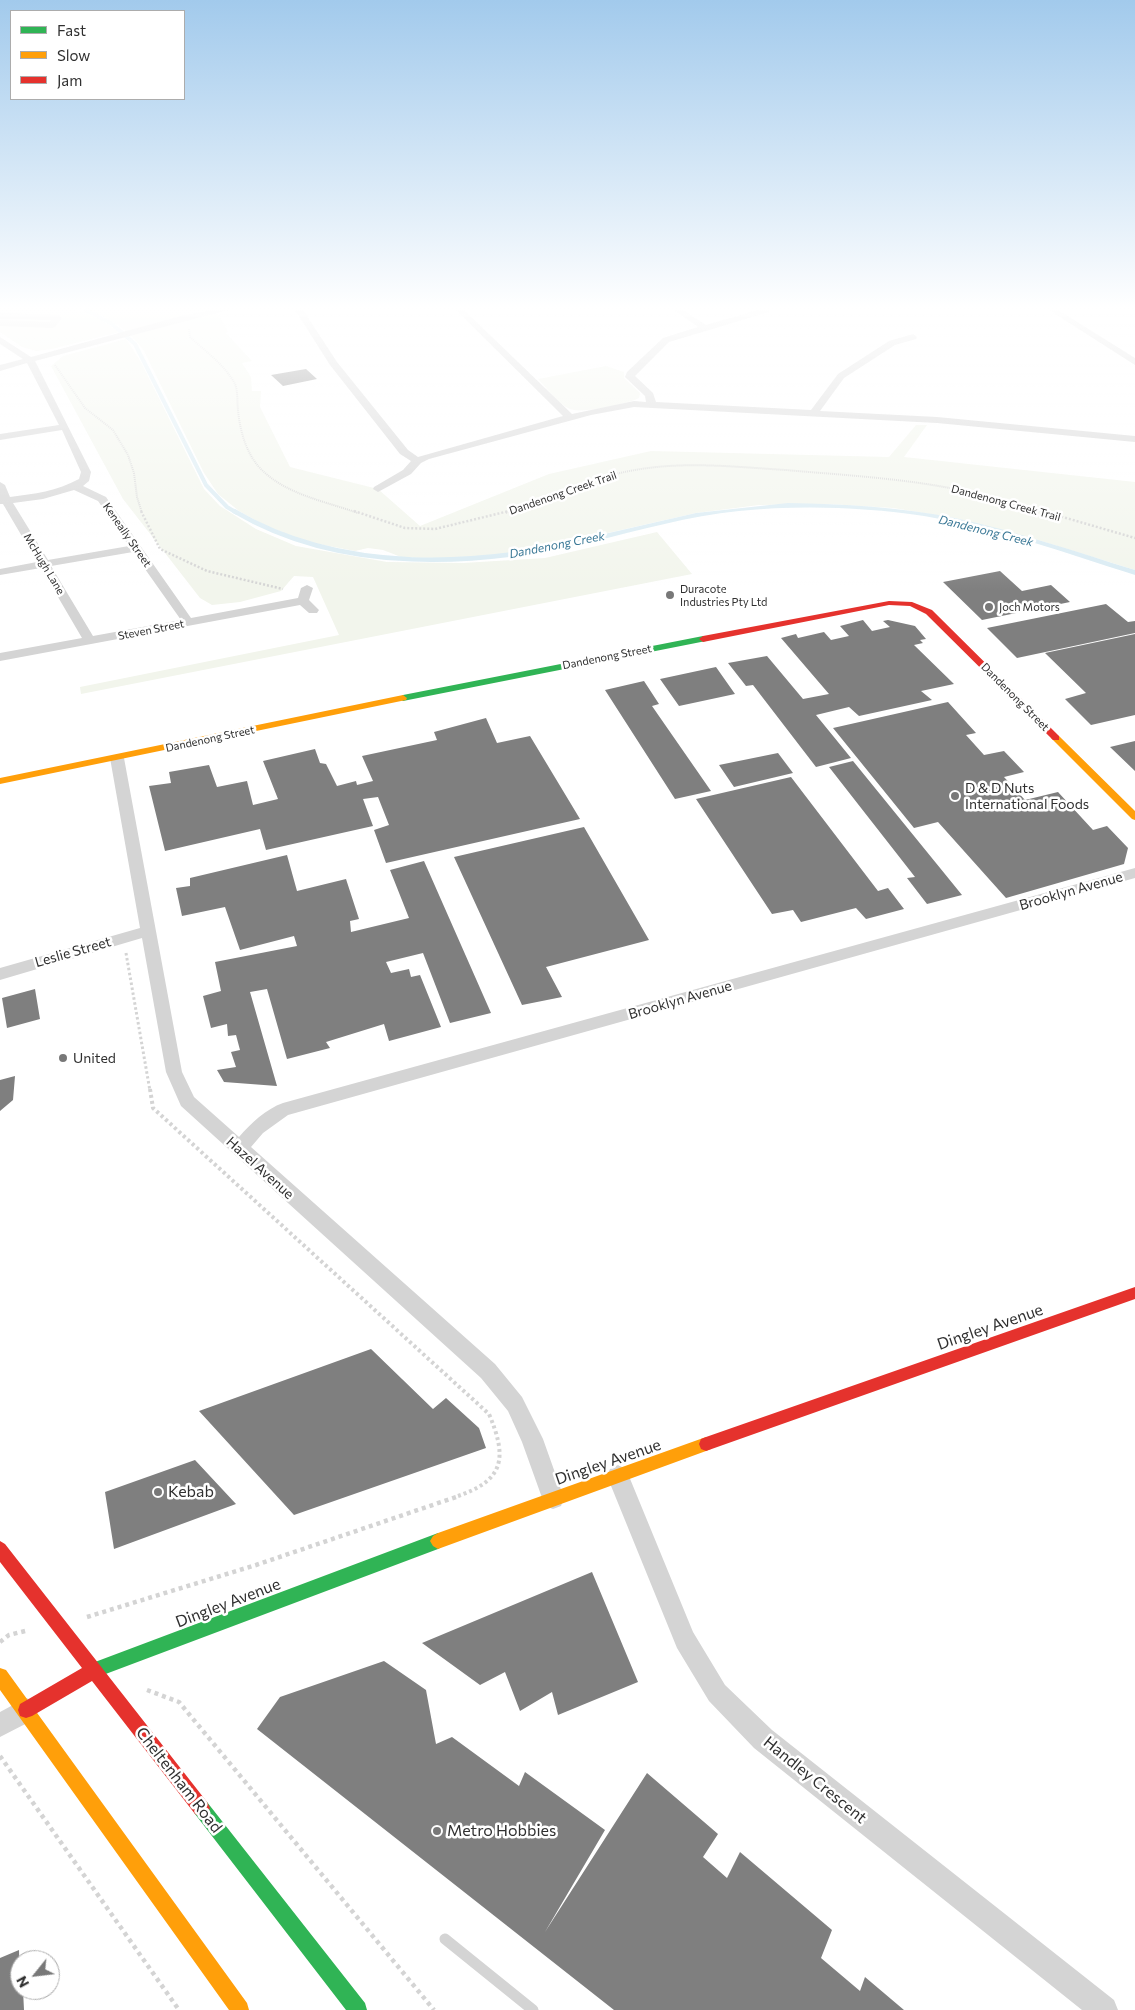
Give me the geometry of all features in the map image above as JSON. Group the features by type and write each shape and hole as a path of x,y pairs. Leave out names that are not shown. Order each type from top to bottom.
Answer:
{"street":[{"path":"3,501 52,494 74,487 84,481 86,472 54,404"},
{"path":"365,404 404,452 417,461"},
{"path":"556,404 570,418"},
{"path":"378,489 407,472 417,461 425,457 570,418 628,405 651,404 937,420 1135,440"},
{"path":"814,413 821,404"},
{"path":"0,437 66,427"},
{"name":"McHugh Lane","path":"0,485 3,501 44,564 90,642"},
{"name":"Keneally Street","path":"74,487 90,492 102,499 188,622"},
{"path":"0,572 136,548"},
{"path":"305,594 313,610"},
{"name":"Steven Street","path":"0,657 90,642 188,622 305,594"},
{"name":"Dandenong Street","path":"0,781 509,676 889,603 912,604 929,612 1135,817"},
{"name":"Hazel Avenue","path":"117,758 174,1072 187,1101 488,1371 515,1404 532,1439 553,1498"},
{"name":"Brooklyn Avenue","path":"239,1149 257,1128 283,1110 1135,874"},
{"name":"Leslie Street","path":"0,974 147,931"},
{"name":"Dingley Avenue","path":"26,1710 95,1670 553,1498 1135,1293"},
{"name":"Handley Crescent","path":"618,1476 685,1640 717,1693 762,1739 1104,2010"},
{"name":"Cheltenham Road","path":"0,1549 358,2010"},
{"path":"0,1676 240,2010"},
{"path":"0,1725 26,1710"}],"lane":[{"path":"445,1939 533,2010"}],"path":[{"path":"82,404 113,430 128,455 134,473 137,497 144,520 160,549 207,571 305,594"},
{"name":"Dandenong Creek Trail","path":"237,404 246,447 253,460 263,472 301,494 405,528 435,529 505,513 604,478 634,470 669,466 716,465 871,477 953,488 1135,538"},
{"path":"0,1642 9,1635 90,1616 256,1565 460,1496 473,1491 491,1477 498,1468 502,1456 500,1442 489,1414 153,1108 122,938"},
{"path":"142,1688 179,1702 434,2010"},
{"path":"0,1756 179,2010"}],"shaded area":[{"path":"71,404 162,404 204,489 220,506 256,529 296,546 387,562 463,563 545,558 657,532 692,574 81,694 80,687 339,635 313,577 294,576 281,591 240,602 212,605 200,598 123,499"},
{"path":"170,404 260,404 260,407 290,467 378,489 420,526 549,474 651,451 889,457 916,425 927,425 904,457 1135,482 1135,570 1038,540 955,518 893,508 828,504 759,505 696,513 524,552 441,559 401,557 383,550 368,548 355,551 308,542 266,526 239,511 218,494 204,473"},
{"path":"562,404 622,404 584,410 566,407"},
{"path":"788,503 872,507 914,511 955,518 1023,535 1135,570 1135,575 978,527 924,516 855,509 785,508 720,513 646,528 591,542 587,538 696,513"}],"building":[{"path":"1000,571 1022,591 1051,585 1070,602 982,620 943,582"},
{"path":"1106,604 1128,622 1135,621 1135,633 1017,658 987,628"},
{"path":"863,620 872,631 890,627 883,621 888,620 915,626 926,639 920,640 923,643 914,645 954,684 921,691 932,700 859,716 849,707 816,715 851,758 816,767 753,685 746,686 728,663 767,656 803,699 829,694 781,638 796,634 798,638 824,632 831,640 849,636 840,626"},
{"path":"1135,634 1135,715 1091,725 1065,699 1086,693 1045,653"},
{"path":"716,667 735,694 679,706 660,679"},
{"path":"644,681 659,704 652,706 711,791 675,799 605,690"},
{"path":"948,702 976,733 966,735 984,755 1004,751 1024,772 1004,777 1025,800 1058,792 1093,830 1107,826 1128,848 1124,864 1006,898 938,822 914,828 833,728"},
{"path":"486,718 497,743 530,736 580,819 386,863 374,830 389,825 378,797 363,799 373,826 266,850 260,829 165,851 149,786 171,783 169,772 209,765 217,787 247,781 253,805 278,799 263,761 315,749 320,763 326,764 337,786 356,781 357,785 373,781 362,756 437,740 434,732"},
{"path":"1135,741 1135,771 1110,747"},
{"path":"778,753 793,773 734,787 719,765"},
{"path":"853,761 962,895 927,904 907,878 915,877 829,767"},
{"path":"791,777 878,891 888,888 904,909 866,919 856,908 801,922 793,910 772,914 696,799"},
{"path":"584,827 649,940 546,967 562,997 522,1005 454,857"},
{"path":"287,855 297,891 346,879 359,919 350,921 351,932 409,918 390,870 424,861 491,1013 450,1023 423,953 386,962 391,973 409,969 411,977 420,975 441,1027 389,1041 384,1024 326,1042 330,1048 287,1059 267,989 250,992 277,1086 224,1082 217,1070 236,1067 231,1052 240,1050 236,1035 228,1036 227,1024 211,1028 203,996 221,991 215,962 297,946 294,936 240,950 225,907 182,916 176,888 190,886 190,878"},
{"path":"35,989 40,1019 7,1028 2,998"},
{"path":"15,1076 13,1100 0,1111 0,1080"},
{"path":"371,1349 433,1409 446,1398 479,1428 486,1448 294,1515 199,1411"},
{"path":"195,1460 236,1504 114,1549 105,1492"},
{"path":"592,1572 638,1682 558,1715 552,1692 520,1711 505,1672 480,1685 422,1643"},
{"path":"384,1661 426,1690 436,1744 452,1737 519,1786 525,1772 605,1830 545,1932 647,1773 718,1834 703,1857 727,1878 740,1852 832,1930 821,1958 860,1991 865,1977 904,2010 614,2010 257,1729 280,1697"},
{"path":"10,1954 10,2000 24,2000 24,2010 0,2010 0,1958"}],"waterway":[{"name":"Dandenong Creek","path":"165,404 206,485 227,507 237,513"},
{"name":"Dandenong Creek","path":"234,511 276,532 320,546 365,555 412,559 459,559 506,555 552,548 597,538"}],"traffic: fast":[{"path":"403,698 703,639"},
{"path":"95,1670 438,1541"},
{"path":"201,1808 358,2010"}],"traffic: slow":[{"path":"0,781 403,698"},
{"path":"1056,738 1135,817"},
{"path":"438,1541 706,1444"},
{"path":"0,1676 240,2010"}],"traffic: jam":[{"path":"703,639 889,603 912,604 929,612 1056,738"},
{"path":"706,1444 1135,1293"},
{"path":"0,1549 201,1808"},
{"path":"26,1710 95,1670"}],"place":[{"name":"Duracote Industries Pty Ltd","path":"670,595"},
{"name":"Joch Motors","path":"989,607"},
{"name":"D & D Nuts International Foods","path":"955,796"},
{"name":"United","path":"63,1058"},
{"name":"Kebab","path":"158,1492"},
{"name":"Metro Hobbies","path":"437,1831"}]}
